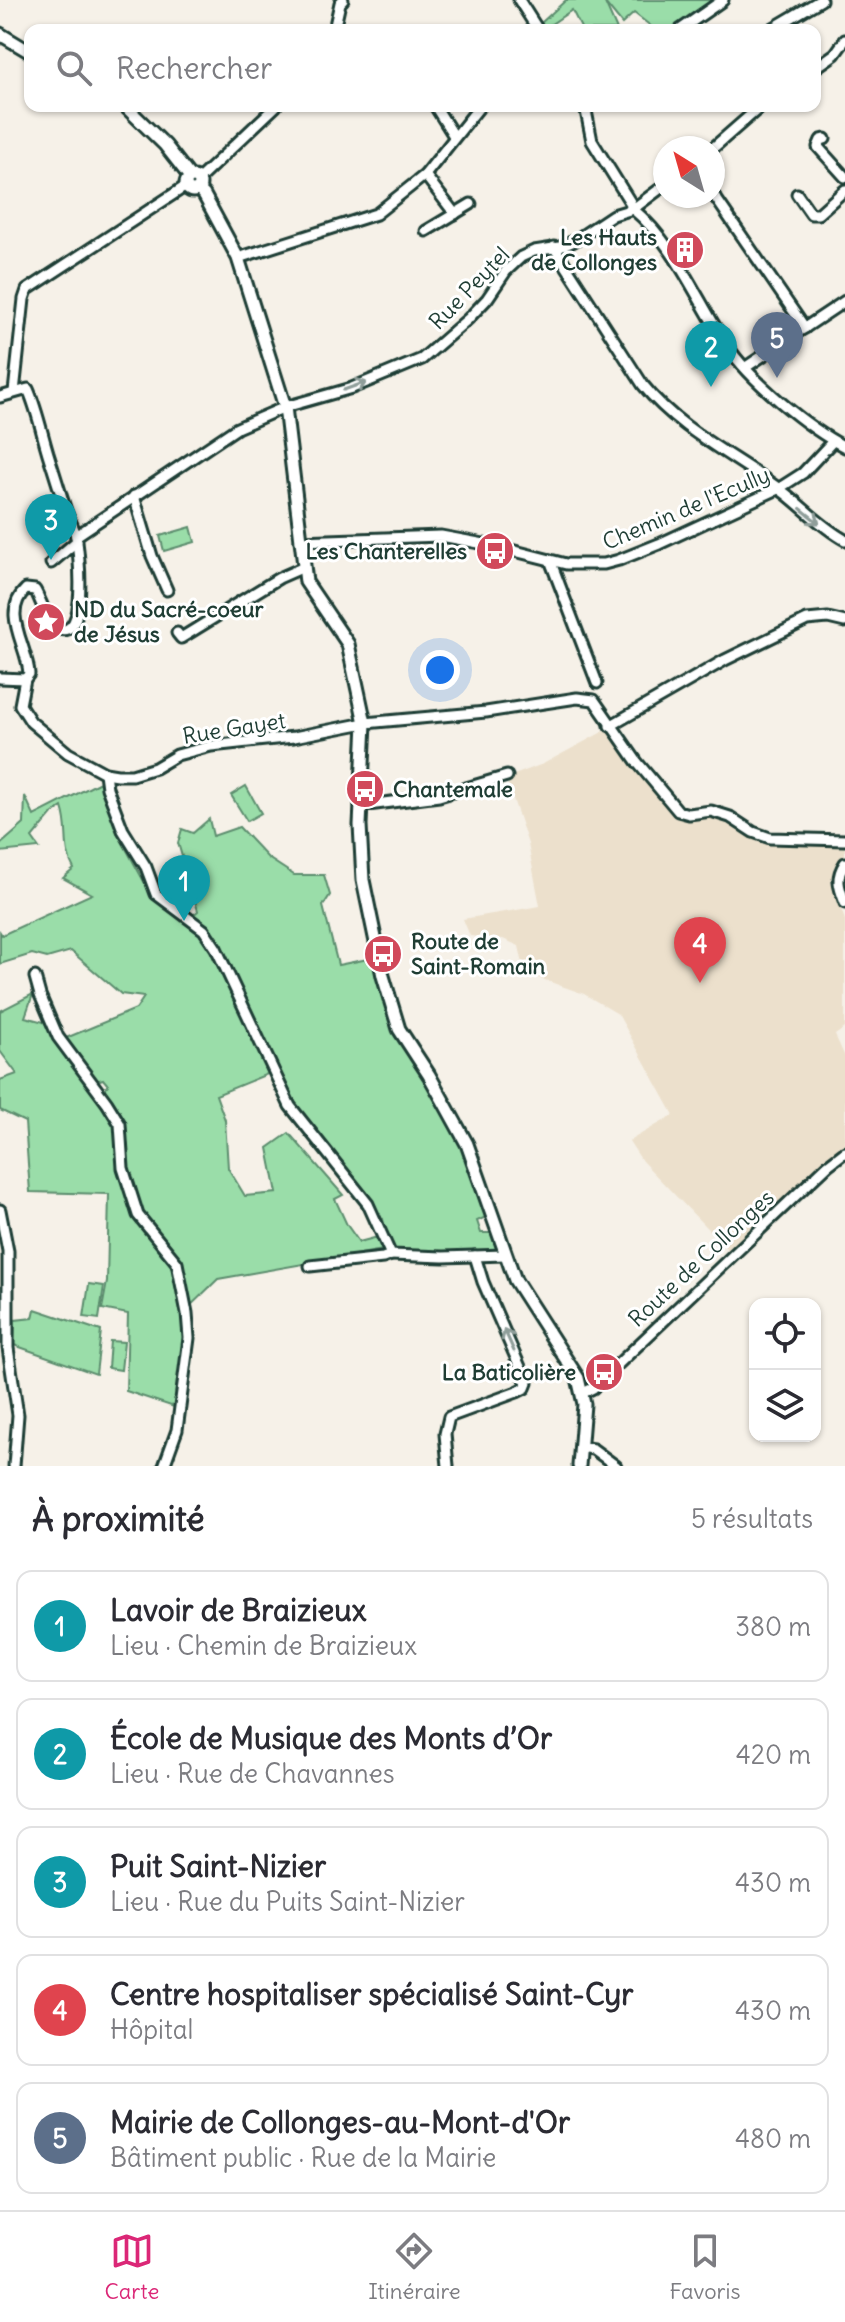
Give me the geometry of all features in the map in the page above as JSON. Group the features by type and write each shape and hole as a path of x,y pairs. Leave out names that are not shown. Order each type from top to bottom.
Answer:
{"main road":[{"path":"0,34 24,48"},
{"path":"131,112 165,145 204,195 238,258 285,407 306,582 348,644 365,723 360,806 363,880 383,976 399,1029 429,1075 467,1144 505,1255 522,1294 578,1378 583,1393 580,1447 575,1465"}],"street":[{"path":"335,24 343,0"},
{"path":"519,0 534,24"},
{"path":"689,24 723,0"},
{"path":"780,24 821,0"},
{"path":"821,64 835,54 845,40"},
{"path":"14,392 27,290 193,183 270,112"},
{"path":"439,112 454,136"},
{"path":"238,258 376,214 425,175 475,112"},
{"path":"586,112 592,141 633,209 679,264 730,350 780,400 845,447"},
{"path":"725,138 754,112"},
{"path":"825,139 818,147 845,177"},
{"path":"425,175 455,214"},
{"path":"797,194 811,214 818,214 845,190"},
{"name":"Rue Peytel","path":"51,563 76,538 237,428 285,407 352,388 422,359 468,319 521,257 574,241 613,215 633,209 653,194"},
{"path":"426,231 471,204"},
{"path":"723,208 805,328"},
{"path":"554,247 659,405 682,425 778,489 845,540"},
{"path":"746,367 845,301"},
{"path":"0,397 28,389 76,538 81,592 78,613 69,627 56,627 35,590 26,589 19,595 14,610 16,626 29,663 20,705 31,722 68,753 105,773 107,788 123,830 146,867 156,894 204,930 216,948 290,1106 368,1204 391,1255"},
{"name":"Chemin de l'Ecully","path":"300,541 441,536 583,566 619,560 778,489 803,473 833,441"},
{"path":"134,496 152,556 167,590"},
{"path":"550,560 597,683"},
{"path":"177,633 181,638 279,578 304,567"},
{"path":"845,622 828,618 807,620 725,660 610,726 678,811 689,814 711,811 730,817 753,832 770,838 845,840"},
{"path":"0,678 25,679"},
{"name":"Rue Gayet","path":"105,773 132,775 155,768 177,755 211,746 294,737 365,723 486,712 577,698 594,700 610,726"},
{"path":"360,806 439,796 507,776"},
{"path":"845,863 838,875 845,903"},
{"path":"35,977 58,1037 120,1124 123,1168 138,1215 177,1263 189,1338 180,1416 164,1466"},
{"name":"Route de Collonges","path":"583,1393 593,1388 845,1152"},
{"path":"0,1210 8,1251 8,1348 18,1415 14,1466"},
{"path":"310,1266 391,1255 505,1255"},
{"path":"448,1466 445,1434 449,1417 527,1386 475,1256"},
{"path":"0,1310 9,1299"},
{"path":"580,1447 593,1449 616,1466"}],"shaded area":[{"path":"606,730 682,819 714,816 750,835 778,843 845,845 845,855 834,867 831,882 845,920 845,1028 835,1035 845,1057 845,1147 821,1165 730,1252 642,1161 629,1141 674,1115 618,1014 584,994 525,973 519,946 503,939 470,936 463,919 540,906 528,844 506,778 543,764"}],"green space":[{"path":"566,0 715,0 680,24 648,24 634,13 622,24 605,3 614,24 579,24 572,10 551,24 541,23"},
{"path":"191,527 195,542 164,551 160,536"},
{"path":"100,782 117,832 153,898 189,920 203,933 213,949 270,1073 216,1095 225,1120 228,1168 245,1196 277,1193 268,1148 289,1133 343,1195 335,1199 359,1242 378,1237 383,1250 218,1279 184,1312 187,1338 174,1407 126,1391 128,1314 102,1309 107,1282 109,1194 30,1192 25,1122 0,1110 0,1080 17,1074 0,1051 0,1011 33,994 25,1017 44,1022 117,1127 119,1174 136,1216 153,1228 143,1212 127,1169 124,1121 103,1090 108,1085 103,1079 96,1081 66,1038 136,1009 144,997 121,994 71,951 47,958 32,954 0,964 0,932 2,935 92,894 63,878 74,869 68,854 62,807 32,838 39,848 0,852 0,845 24,824 25,796 34,816"},
{"path":"246,786 261,813 247,821 231,795"},
{"path":"209,819 213,836 239,827 268,858 294,875 324,875 330,895 323,906 338,965 373,958 393,1030 425,1079 463,1151 486,1217 477,1221 481,1233 493,1233 499,1252 393,1252 381,1226 383,1219 378,1220 296,1107 218,947 192,916 198,911 178,843 182,829 193,833"},
{"path":"89,1284 104,1286 99,1319 84,1317"},
{"path":"35,1309 101,1331 96,1374 14,1345 15,1320 33,1318"},
{"path":"110,1341 124,1342 121,1370 108,1368"}],"place":[{"name":"Les Hauts de Collonges","path":"685,250"},
{"name":"Mairie de Collonges-au-Mont-d'Or","path":"777,378"},
{"name":"École de Musique des Monts d’Or","path":"711,387"},
{"name":"Les Chanterelles","path":"495,551"},
{"name":"Puit Saint-Nizier","path":"51,560"},
{"name":"ND du Sacré-coeur de Jésus","path":"46,622"},
{"name":"Chantemale","path":"365,789"},
{"name":"Lavoir de Braizieux","path":"184,921"},
{"name":"Route de Saint-Romain","path":"383,954"},
{"name":"Centre hospitaliser spécialisé Saint-Cyr","path":"700,983"},
{"name":"La Baticolière","path":"604,1372"}]}
